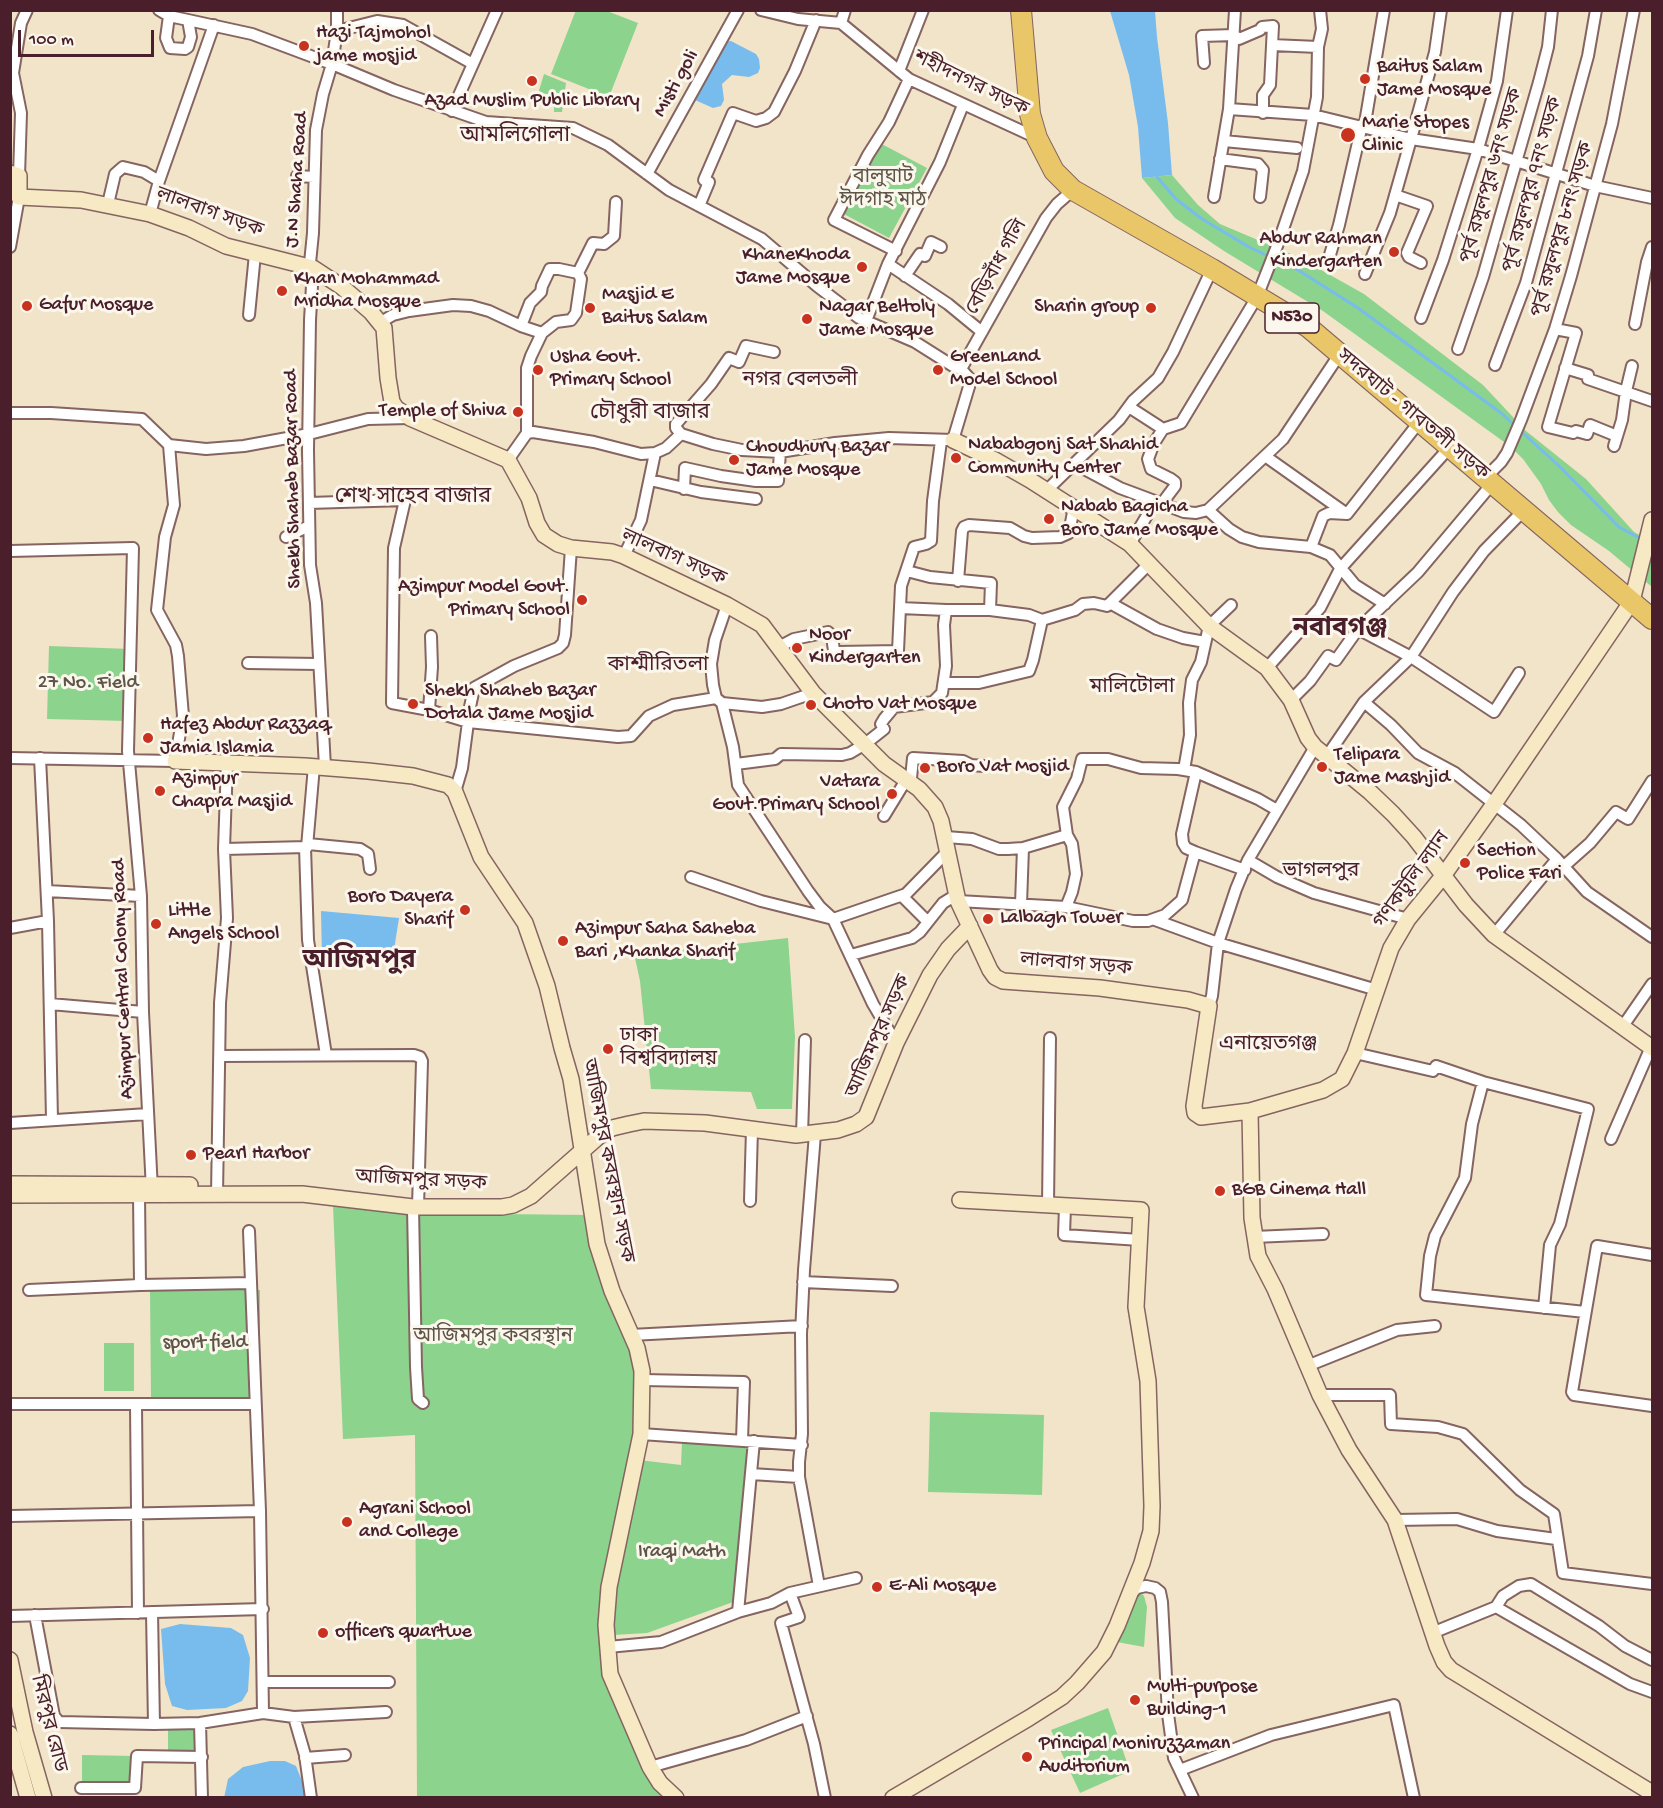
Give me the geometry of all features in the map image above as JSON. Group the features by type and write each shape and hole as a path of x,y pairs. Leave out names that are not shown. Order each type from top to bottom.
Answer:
{"highway":[{"name":"সদরঘাট - গাবতলী সড়ক","path":"1021,10 1030,114 1036,138 1054,171 1073,190 1212,269 1259,292 1308,327 1524,510 1634,592 1653,619"}],"street":[{"path":"10,247 19,197 15,174 21,113 13,73 14,51 27,10"},
{"name":"J.N Shaha Road","path":"312,266 316,130 332,64 337,31 337,10"},
{"path":"452,111 497,10"},
{"name":"Misti goli","path":"647,174 738,10"},
{"path":"760,10 798,19 841,23 845,10"},
{"path":"899,70 923,10"},
{"path":"1214,197 1228,109 1235,10"},
{"path":"1155,502 1163,502 1175,486 1175,482 1151,469 1148,459 1154,443 1163,429 1181,423 1259,292 1303,171 1317,97 1318,47 1322,29 1320,10"},
{"path":"1329,258 1362,126 1365,123 1384,10"},
{"path":"1365,274 1390,213 1435,52 1441,10"},
{"path":"1421,318 1443,260 1497,81 1507,10"},
{"name":"পূর্ব রসুলপুর ৬নং সড়ক","path":"1458,349 1483,277 1517,160 1548,47 1552,10"},
{"name":"পূর্ব রসুলপুর ৭নং সড়ক","path":"1495,365 1526,283 1588,56 1596,10"},
{"name":"পূর্ব রসুলপুর ৮নং সড়ক","path":"1291,700 1310,681 1328,656 1336,660 1358,629 1418,572 1507,453 1555,329 1571,276 1612,124 1634,10"},
{"path":"188,20 191,37 188,47 185,49 170,48 166,38 164,13 252,34 486,122 573,128 608,145 669,190 762,239 846,309 866,321 906,337 961,369 971,380 947,441 933,501 931,541 914,547 901,586 899,649 897,652 838,652 834,651 832,636 828,632 794,639 779,647"},
{"path":"699,206 709,183 704,180 734,113 756,121 774,112 795,72 816,20"},
{"path":"337,31 377,21 403,24 473,64"},
{"name":"শহীদনগর সড়ক","path":"841,23 909,79 1036,138"},
{"path":"150,214 214,25"},
{"path":"1204,63 1202,36 1234,34 1239,39 1262,27 1273,26 1270,85 1263,95 1263,113"},
{"path":"1272,45 1318,47"},
{"path":"896,251 834,220 868,155 889,122 909,79"},
{"path":"866,321 888,264 940,162 963,105"},
{"path":"1228,109 1313,115 1411,139 1478,149 1595,186 1653,198"},
{"path":"1224,141 1297,148"},
{"path":"1220,159 1258,164 1263,170 1260,197"},
{"path":"108,204 115,174 123,167 144,172 159,182"},
{"path":"297,176 314,177"},
{"name":"বেড়িবাঁধ গলি","path":"961,369 1046,218 1073,190"},
{"path":"1395,195 1428,206 1407,253 1409,257 1421,262"},
{"name":"লালবাগ সড়ক","path":"19,197 81,200 108,204 150,214 189,228 226,246 312,266 342,287 381,322"},
{"path":"578,273 593,243 604,244 614,236 616,202"},
{"path":"905,276 920,254 925,256 931,242 941,247"},
{"path":"1635,324 1647,262 1653,247"},
{"path":"249,315 255,254"},
{"path":"888,264 948,304 982,332"},
{"name":"Shekh Shaheb Bazar Road","path":"312,266 309,526 324,744 315,766 306,846 308,940 326,1055"},
{"path":"521,326 530,303 541,292 550,269 578,273"},
{"path":"1046,491 1150,388 1167,365 1212,269"},
{"path":"542,333 489,311 462,306 409,311 393,315 381,322 385,337 392,402 396,408 410,418 508,460 527,433 527,368 542,333 556,322 569,321 576,313 581,279 578,273"},
{"path":"1555,329 1576,333 1548,427 1573,433 1576,430 1587,434 1590,425 1616,441 1623,420 1626,391 1632,366"},
{"path":"774,352 746,346 739,362 729,358 711,384 676,424 676,428 681,434 712,444 742,450 785,451 835,442 889,438 947,441 995,460 1074,507 1130,544 1209,626 1267,668 1291,700 1308,738 1393,814 1494,935 1652,1047 1611,1139"},
{"path":"1074,464 1120,488 1184,512 1196,513 1208,510 1283,439 1340,354"},
{"path":"1565,368 1588,375 1588,380 1653,401"},
{"path":"1129,407 1163,429"},
{"path":"10,413 51,412 142,419 169,445 206,449 244,446 309,434 368,419 410,418"},
{"path":"1347,514 1420,422"},
{"path":"527,433 594,442 640,453 655,453 666,448 681,434"},
{"path":"169,445 174,506 165,537 158,610 176,645 178,656 183,716 175,749 175,760"},
{"path":"1267,668 1320,608 1340,569 1449,448"},
{"path":"684,489 686,468 732,477 778,481 785,451"},
{"path":"624,556 641,520 655,453"},
{"path":"1265,456 1347,514"},
{"name":"লালবাগ সড়ক","path":"508,460 544,534 562,546 612,552 624,556 728,605 762,625 813,693 884,764 919,789 935,807 946,844 957,898 995,977 1003,981 1111,990 1188,1000 1209,1006"},
{"path":"650,480 684,489 756,499"},
{"path":"309,503 405,500 394,548 392,703 429,710 468,722 618,737 631,736 649,716 673,705 719,701 762,707 781,704 813,693"},
{"path":"1130,544 1155,502"},
{"path":"958,581 964,526 1010,528 1032,538 1060,537 1069,533 1074,507"},
{"path":"1208,510 1229,529 1242,537 1269,543 1311,547 1330,555 1355,585 1385,604"},
{"path":"1209,1006 1218,943 1230,905 1246,865 1278,810 1321,752 1364,702 1411,657 1484,551 1524,510"},
{"path":"1311,547 1323,516 1329,513 1347,514"},
{"name":"গণকটুলি ল্যান","path":"1209,1006 1194,1106 1195,1113 1201,1117 1250,1111 1323,1090 1342,1079 1355,1053 1390,948 1408,919 1443,876 1494,804 1634,592 1652,523"},
{"path":"286,537 309,526"},
{"name":"Azimpur Central Colony Road","path":"10,551 133,548 129,761 141,896 148,1114 148,1192 140,1285"},
{"path":"10,758 175,760 315,766 413,776 448,785 455,792 462,768 474,688 514,666 558,648 563,643 571,548"},
{"path":"900,608 990,609 1029,615 1042,620 1075,610 1083,604 1094,603 1107,606 1149,564"},
{"path":"907,571 930,577 991,583 990,609"},
{"path":"1110,603 1157,629 1183,638 1205,642"},
{"name":"লালবাগ সড়ক","path":"728,605 715,640 711,664 713,685 736,764 738,785 808,891 833,919 873,1004 894,1039"},
{"path":"1231,605 1209,626 1201,662 1192,680 1189,703 1190,771 1182,834 1183,843 1186,848 1195,852 1246,865 1314,893 1408,919"},
{"path":"736,764 775,759 781,754 842,755 865,744 884,729 881,724 894,707 933,702 942,693 945,683 946,610"},
{"path":"945,683 979,683 1029,671 1042,620"},
{"path":"1358,629 1411,657 1494,712 1519,673"},
{"path":"429,710 432,667 431,636"},
{"path":"248,663 320,664"},
{"path":"1364,702 1391,725 1418,753 1455,772 1521,825 1587,892 1653,937"},
{"path":"315,766 324,744"},
{"path":"40,758 48,921 52,1120"},
{"path":"884,816 906,780 911,778 913,758 963,761 970,765 984,766"},
{"path":"1066,907 1076,874 1063,807 1077,779 1082,759 1108,759 1141,768 1190,771 1258,799 1278,810"},
{"path":"217,1190 221,992 227,918 224,849 227,762"},
{"path":"1494,935 1560,863 1600,832 1616,812 1628,819 1652,784"},
{"name":"আজিমপুর কবরস্থান সড়ক","path":"455,792 481,857 525,922 548,987 571,1079 597,1244 612,1291 640,1358 643,1380 641,1434 609,1587 606,1612 609,1674 651,1767 660,1783 676,1797"},
{"path":"691,877 761,901 833,919 906,894 946,844 972,839 999,849 1023,848 1067,835"},
{"path":"224,849 306,846 360,849 368,854 370,869"},
{"path":"1021,904 1023,848"},
{"path":"1155,920 1174,909 1182,900 1195,852"},
{"path":"47,891 141,896"},
{"path":"902,896 927,921"},
{"path":"851,955 912,938 920,932 943,903 957,898 1066,907 1133,921 1155,920 1218,943 1377,990"},
{"path":"10,928 48,921"},
{"name":"আজিমপুর সড়ক","path":"581,1148 612,1128 644,1121 807,1132 838,1130 862,1121 866,1117 894,1039 930,975 968,923"},
{"path":"1623,1026 1653,984"},
{"path":"50,1004 143,1012"},
{"path":"1048,1205 1050,1038"},
{"path":"805,1040 807,1132 802,1326 802,1445 799,1477 819,1586"},
{"path":"1355,1053 1433,1071 1436,1066 1483,1082 1588,1109 1560,1224 1550,1245 1544,1308"},
{"path":"220,1056 420,1056 422,1061 417,1204 416,1367 418,1399 423,1402"},
{"path":"1483,1082 1472,1124 1465,1178 1436,1236 1430,1256 1426,1294 1585,1312"},
{"path":"1250,1111 1252,1218 1258,1256 1275,1289 1320,1395 1348,1450 1395,1520 1432,1633 1444,1662 1451,1670 1653,1793"},
{"path":"10,1123 148,1114"},
{"name":"আজিমপুর সড়ক","path":"10,1195 217,1190 303,1194 417,1204 502,1207 524,1201 541,1188 595,1133 610,1124 643,1116 727,1120 807,1132"},
{"path":"750,1201 752,1129"},
{"name":"আজিমপুর সড়ক","path":"10,1184 148,1192"},
{"path":"893,1797 1062,1697 1104,1652 1142,1563 1151,1532 1148,1381 1136,1307 1141,1210 960,1200"},
{"path":"1065,1206 1064,1235 1140,1240"},
{"path":"249,1231 263,1609 263,1713"},
{"path":"1254,1237 1323,1234"},
{"path":"1653,1255 1597,1246 1572,1394 1653,1406"},
{"path":"803,1282 892,1286"},
{"path":"29,1290 250,1283"},
{"path":"631,1335 802,1326"},
{"path":"1307,1366 1397,1330 1435,1326"},
{"path":"643,1380 744,1382 742,1440"},
{"path":"1320,1395 1390,1395 1391,1424 1438,1427 1462,1434 1521,1490 1554,1514 1563,1573 1653,1584"},
{"path":"10,1404 255,1404"},
{"path":"136,1405 138,1612"},
{"path":"641,1434 802,1445"},
{"path":"738,1612 754,1441"},
{"path":"751,1474 799,1477"},
{"path":"10,1516 260,1511"},
{"path":"1395,1520 1457,1519 1497,1530 1556,1539"},
{"path":"608,1647 662,1642 738,1612 771,1603 789,1593 856,1578"},
{"path":"1432,1633 1496,1607 1503,1596 1519,1586 1531,1584 1599,1626 1625,1646 1653,1660"},
{"path":"1126,1599 1137,1588 1146,1586 1160,1592 1168,1714 1174,1758 1193,1797"},
{"path":"789,1593 799,1617 781,1623 807,1716 825,1797"},
{"path":"1496,1607 1630,1684 1653,1692"},
{"path":"10,1616 263,1609"},
{"path":"152,1612 154,1724"},
{"path":"35,1615 56,1719 59,1722 200,1723 263,1713 294,1717 386,1712"},
{"name":"মিরপুর রোড","path":"10,1660 25,1732 44,1797"},
{"path":"264,1682 389,1682"},
{"path":"1180,1770 1271,1735 1394,1705 1414,1797"},
{"path":"651,1767 746,1740 807,1716"},
{"path":"294,1717 305,1758 311,1797"},
{"path":"200,1723 202,1797"},
{"name":"মিরপুর রোড","path":"10,1734 28,1797"},
{"path":"305,1758 345,1755"},
{"path":"81,1788 135,1788 137,1756 202,1756"}],"green space":[{"path":"576,10 607,11 638,23 609,97 551,74"},
{"path":"544,74 566,83 562,112 554,112 554,106 557,106 558,100 551,97 548,102 537,97"},
{"name":"বালুঘাট ঈদগাহ মাঠ","path":"878,142 927,168 889,238 840,212"},
{"path":"1172,175 1198,205 1220,224 1298,257 1364,294 1483,385 1526,431 1586,479 1634,532 1652,542 1652,587 1609,551 1571,525 1558,512 1523,459 1511,447 1323,311 1224,251 1175,218 1142,178"},
{"name":"27 No. Field","path":"49,646 130,649 128,721 47,719"},
{"path":"788,938 795,1037 792,1109 757,1109 751,1092 651,1089 640,981 635,958 656,953"},
{"name":"আজিমপুর কবরস্থান","path":"333,1206 412,1213 588,1215 637,1369 633,1450 598,1615 604,1680 661,1797 417,1797 415,1435 343,1439"},
{"name":"sport field","path":"150,1290 260,1290 260,1397 151,1398"},
{"path":"104,1343 134,1343 134,1391 104,1391"},
{"path":"930,1412 1044,1415 1042,1495 928,1492"},
{"name":"Iraqi Math","path":"682,1442 750,1444 736,1601 647,1633 614,1635 613,1603 621,1571 639,1460 681,1465"},
{"path":"1140,1592 1144,1596 1147,1607 1144,1647 1117,1642 1131,1598"},
{"path":"1108,1708 1130,1771 1080,1793 1051,1730"},
{"path":"195,1727 197,1752 168,1751 168,1729"},
{"path":"82,1755 134,1756 133,1786 82,1786"}],"water":[{"path":"1110,11 1155,11 1172,175 1142,178 1138,127 1129,75"},
{"path":"731,41 756,54 760,68 758,73 749,77 732,75 722,84 724,100 721,106 713,108 695,100 724,42"},
{"path":"321,911 399,918 394,950 322,960"},
{"path":"180,1624 231,1628 243,1635 250,1658 248,1691 242,1701 226,1708 187,1710 172,1706 165,1684 161,1629"},
{"path":"270,1761 285,1761 296,1766 306,1797 224,1798 228,1779 243,1767"}],"waterway":[{"path":"1157,177 1176,199 1202,219 1270,257"},
{"path":"1276,260 1298,270 1358,308 1501,413 1558,465 1619,527 1643,540"}],"place":[{"name":"Hazi Tajmohol jame mosjid","path":"304,46"},
{"name":"Baitus Salam Jame Mosque","path":"1365,79"},
{"name":"Azad Muslim Public Library","path":"532,81"},
{"name":"Marie Stopes Clinic","path":"1348,135"},
{"name":"Abdur Rahman Kindergarten","path":"1394,252"},
{"name":"KhaneKhoda Jame Mosque","path":"862,267"},
{"name":"Khan Mohammad Mridha Mosque","path":"282,291"},
{"name":"Gafur Mosque","path":"27,306"},
{"name":"Masjid E Baitus Salam","path":"590,308"},
{"name":"Sharin group","path":"1151,308"},
{"name":"Nagar Beltoly Jame Mosque","path":"807,319"},
{"name":"Usha Govt. Primary School","path":"538,370"},
{"name":"GreenLand Model School","path":"938,370"},
{"name":"Temple of Shiva","path":"518,412"},
{"name":"Nababgonj Sat Shahid Community Center","path":"956,458"},
{"name":"Choudhury Bazar Jame Mosque","path":"734,460"},
{"name":"Nabab Bagicha Boro Jame Mosque","path":"1049,519"},
{"name":"Azimpur Model Govt. Primary School","path":"582,600"},
{"name":"Noor Kindergarten","path":"797,648"},
{"name":"Shekh Shaheb Bazar Dotala Jame Mosjid","path":"413,704"},
{"name":"Choto Vat Mosque","path":"811,705"},
{"name":"Hafez Abdur Razzaq Jamia Islamia","path":"148,738"},
{"name":"Telipara Jame Mashjid","path":"1322,767"},
{"name":"Boro Vat Mosjid","path":"925,768"},
{"name":"Azimpur Chapra Masjid","path":"160,791"},
{"name":"Vatara Govt.Primary School","path":"892,794"},
{"name":"Section Police Fari","path":"1465,863"},
{"name":"Boro Dayera Sharif","path":"465,910"},
{"name":"Lalbagh Tower","path":"988,919"},
{"name":"Little Angels School","path":"156,924"},
{"name":"Azimpur Saha Saheba Bari ,Khanka Sharif","path":"563,941"},
{"name":"ঢাকা বিশ্ববিদ্যালয়","path":"608,1049"},
{"name":"Pearl Harbor","path":"191,1155"},
{"name":"BGB Cinema Hall","path":"1220,1191"},
{"name":"Agrani School and College","path":"347,1522"},
{"name":"E-Ali Mosque","path":"877,1587"},
{"name":"officers quartwe","path":"323,1633"},
{"name":"Multi-purpose Building-1","path":"1135,1700"},
{"name":"Principal Moniruzzaman Auditorium","path":"1027,1757"}],"district":[{"name":"আমলিগোলা","path":"515,138"},
{"name":"নগর বেলতলী","path":"800,382"},
{"name":"চৌধুরী বাজার","path":"650,415"},
{"name":"শেখ সাহেব বাজার","path":"413,499"},
{"name":"নবাবগঞ্জ","path":"1340,631"},
{"name":"কাশ্মীরিতলা","path":"658,667"},
{"name":"মালিটোলা","path":"1132,689"},
{"name":"ভাগলপুর","path":"1321,873"},
{"name":"আজিমপুর","path":"359,963"},
{"name":"এনায়েতগঞ্জ","path":"1268,1046"}]}
